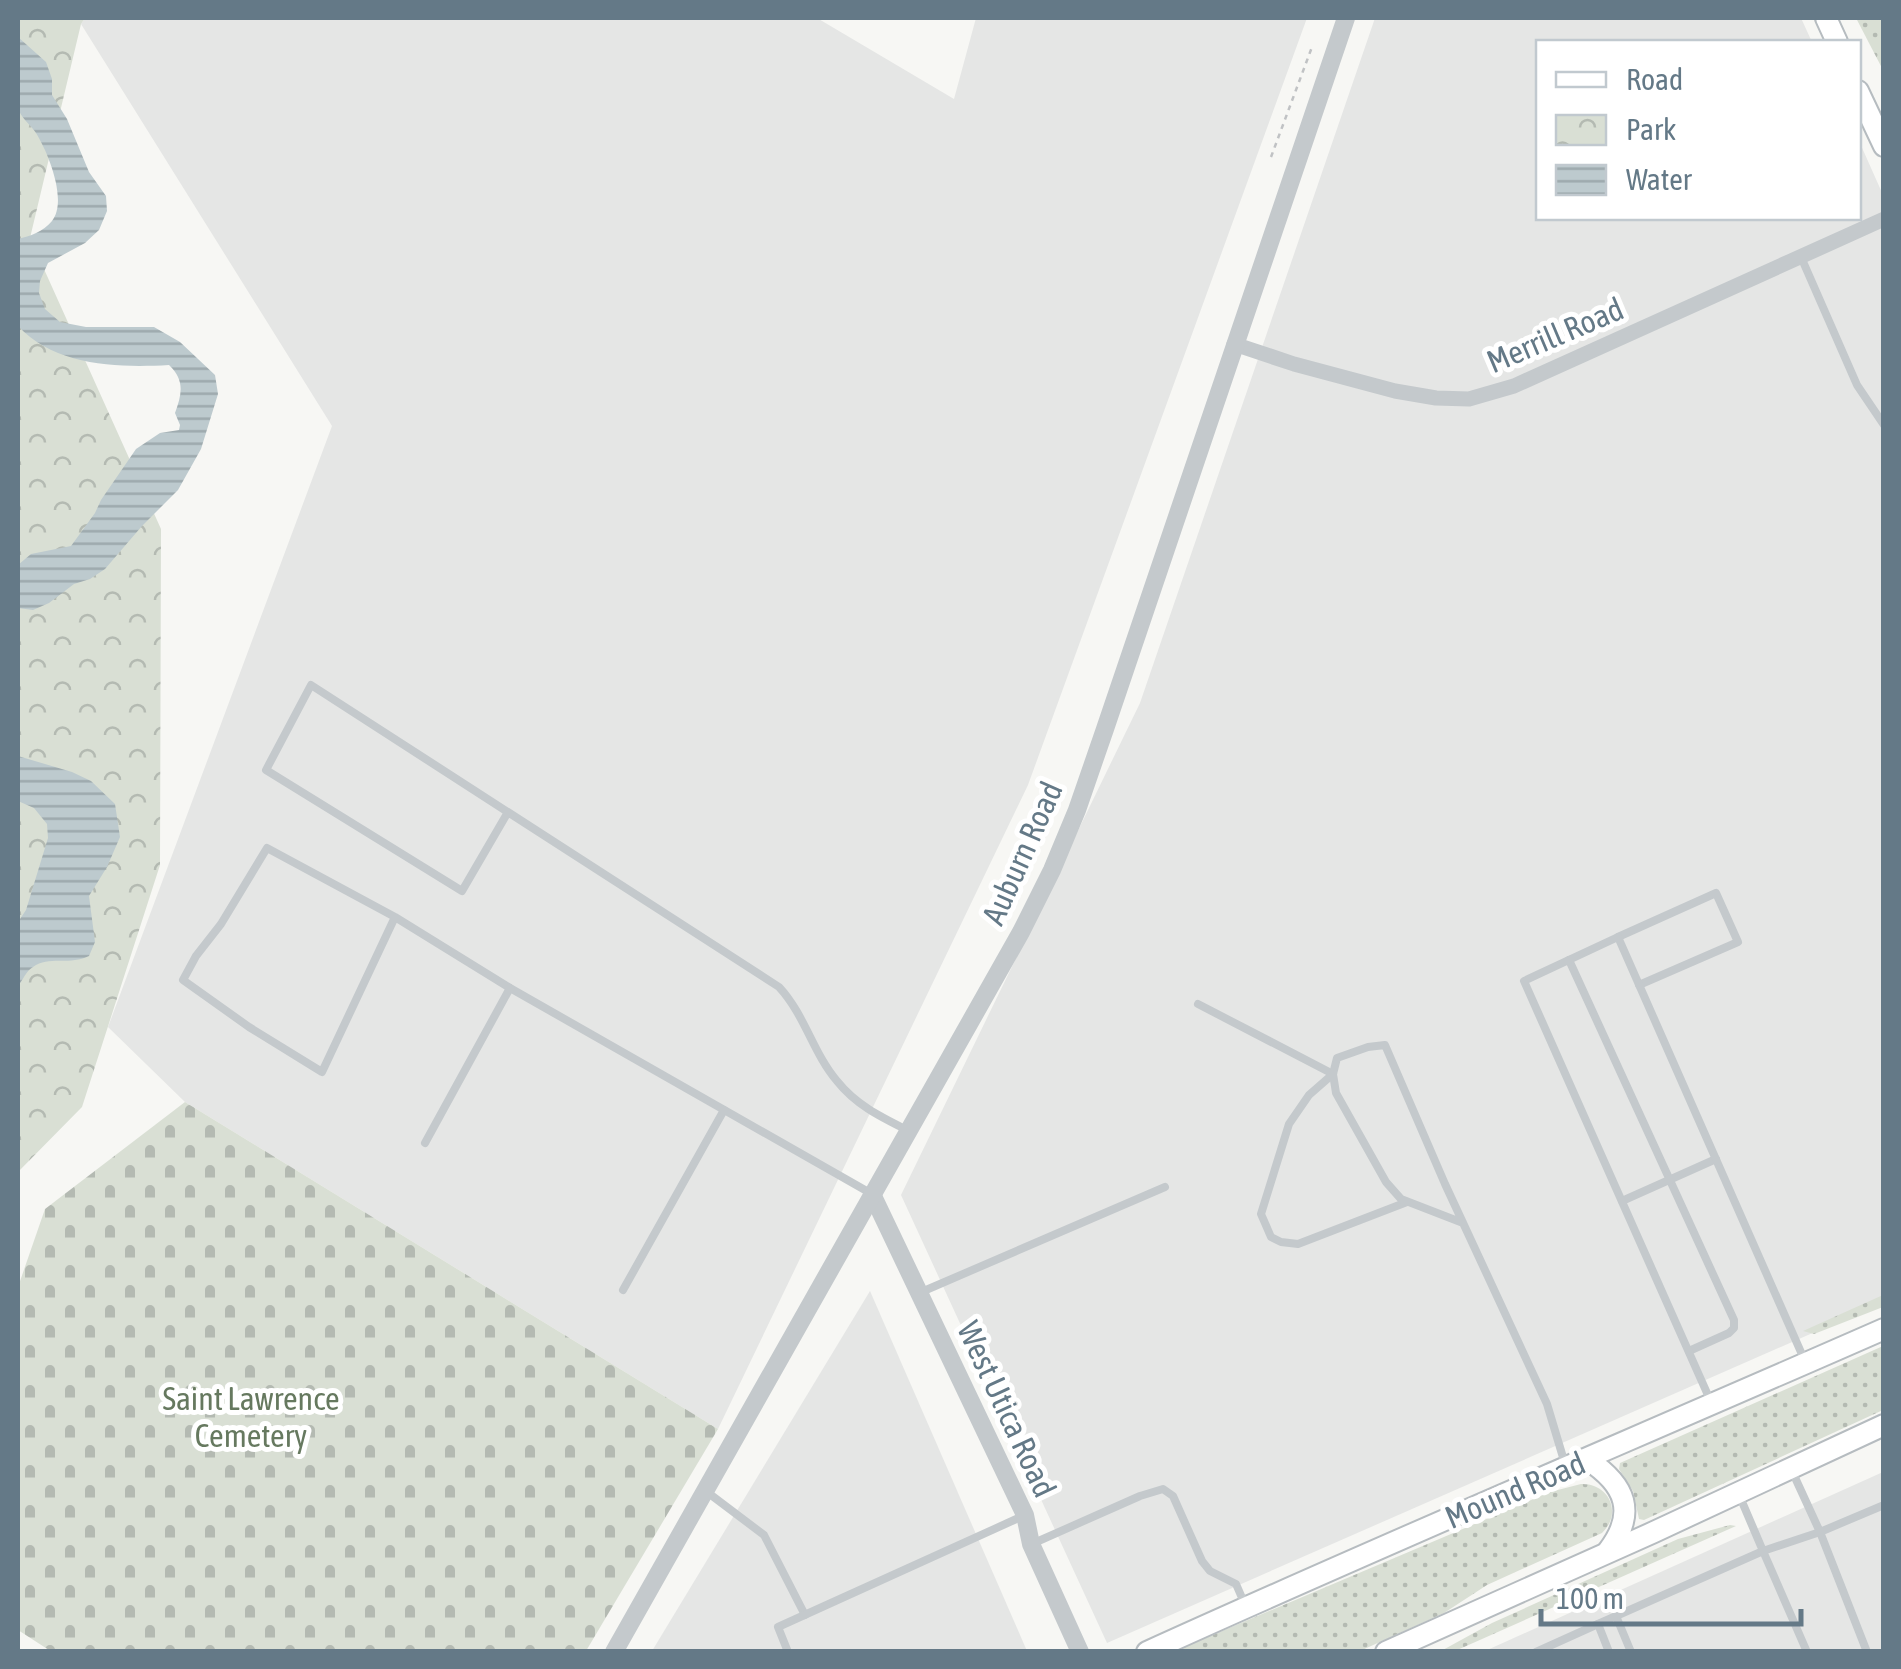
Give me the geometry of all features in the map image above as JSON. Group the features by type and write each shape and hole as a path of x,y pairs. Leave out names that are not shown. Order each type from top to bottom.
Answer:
{"main road":[{"path":"1861,96 1884,146"},
{"name":"Mound Road","path":"1147,1652 1354,1558 1884,1329"},
{"path":"1395,1650 1884,1425"},
{"path":"1588,1460 1616,1486 1625,1510 1620,1536 1608,1552"}],"street":[{"name":"Auburn Road","path":"614,1652 907,1130 980,1008 1058,855 1100,745 1346,18"},
{"name":"Merrill Road","path":"1234,344 1395,390 1469,399 1514,386 1884,220"},
{"name":"West Utica Road","path":"872,1194 1025,1516 1031,1544 1080,1652"}],"lane":[{"path":"1801,257 1857,385 1884,425"},
{"path":"508,812 462,892 266,770 310,685 508,812 780,987 792,1001 836,1080 866,1110 907,1130"},
{"path":"395,917 322,1072 249,1027 184,980 267,848 395,917 510,988 872,1194"},
{"path":"1639,985 1738,942 1716,894 1524,980 1712,1405"},
{"path":"1618,937 1806,1364"},
{"path":"1569,960 1734,1320 1729,1333 1689,1352"},
{"path":"425,1143 510,988"},
{"path":"1198,1004 1334,1074"},
{"path":"1463,1222 1401,1199 1386,1182 1336,1093 1337,1058 1384,1045 1546,1404 1566,1468"},
{"path":"1334,1074 1309,1095 1289,1124 1261,1214 1270,1237 1298,1244 1408,1202"},
{"path":"624,1290 724,1110"},
{"path":"1622,1201 1716,1159"},
{"path":"919,1293 1165,1187"},
{"path":"1790,1468 1867,1652"},
{"path":"1031,1544 1164,1489 1172,1496 1202,1561 1210,1571 1236,1584 1246,1607"},
{"path":"705,1490 764,1535 804,1615"},
{"path":"1738,1492 1807,1652"},
{"path":"1536,1652 1764,1551 1884,1505"},
{"path":"788,1652 778,1627 1025,1516"},
{"path":"1616,1616 1630,1652"},
{"path":"1598,1624 1609,1652"}],"path":[{"path":"1271,156 1312,47"}],"shaded area":[{"path":"85,18 817,18 954,99 976,18 1307,18 1028,785 718,1429 185,1102 108,1027 332,426 81,24"},
{"path":"1375,18 1801,18 1811,40 1536,40 1536,220 1861,220 1861,146 1883,195 1883,1302 1107,1643 901,1195 1140,703"},
{"path":"870,1291 1027,1651 652,1651"},
{"path":"1883,1472 1883,1651 1485,1651"}],"green space":[{"path":"18,18 85,18 30,238 161,529 160,865 82,1107 18,1172"},
{"path":"1856,18 1883,18 1883,70"},
{"name":"Saint Lawrence Cemetery","path":"185,1102 718,1429 586,1651 52,1652 18,1630 18,1287 45,1209"},
{"path":"1883,1295 1883,1307 1814,1334 1803,1331"},
{"path":"1883,1346 1883,1410 1639,1519 1633,1491 1619,1469 1620,1463"},
{"path":"1581,1484 1599,1488 1610,1501 1612,1517 1602,1533 1487,1585 1444,1613 1360,1651 1175,1651 1550,1492"},
{"path":"1736,1526 1455,1651 1441,1651 1492,1623 1678,1539"}],"water":[{"path":"18,37 46,62 52,95 67,119 89,172 106,196 107,211 99,230 85,243 48,263 39,293 45,309 60,322 86,327 154,327 180,342 215,375 218,394 201,449 178,490 105,569 33,610 18,608 18,565 31,554 71,546 136,449 160,433 179,430 175,413 181,388 169,365 88,362 50,349 18,326 18,239 48,225 58,201 46,152 18,108"},
{"path":"18,756 91,781 115,804 120,837 89,896 95,942 89,956 39,963 18,986 18,922 26,910 48,838 47,824 34,808 18,801"}]}
